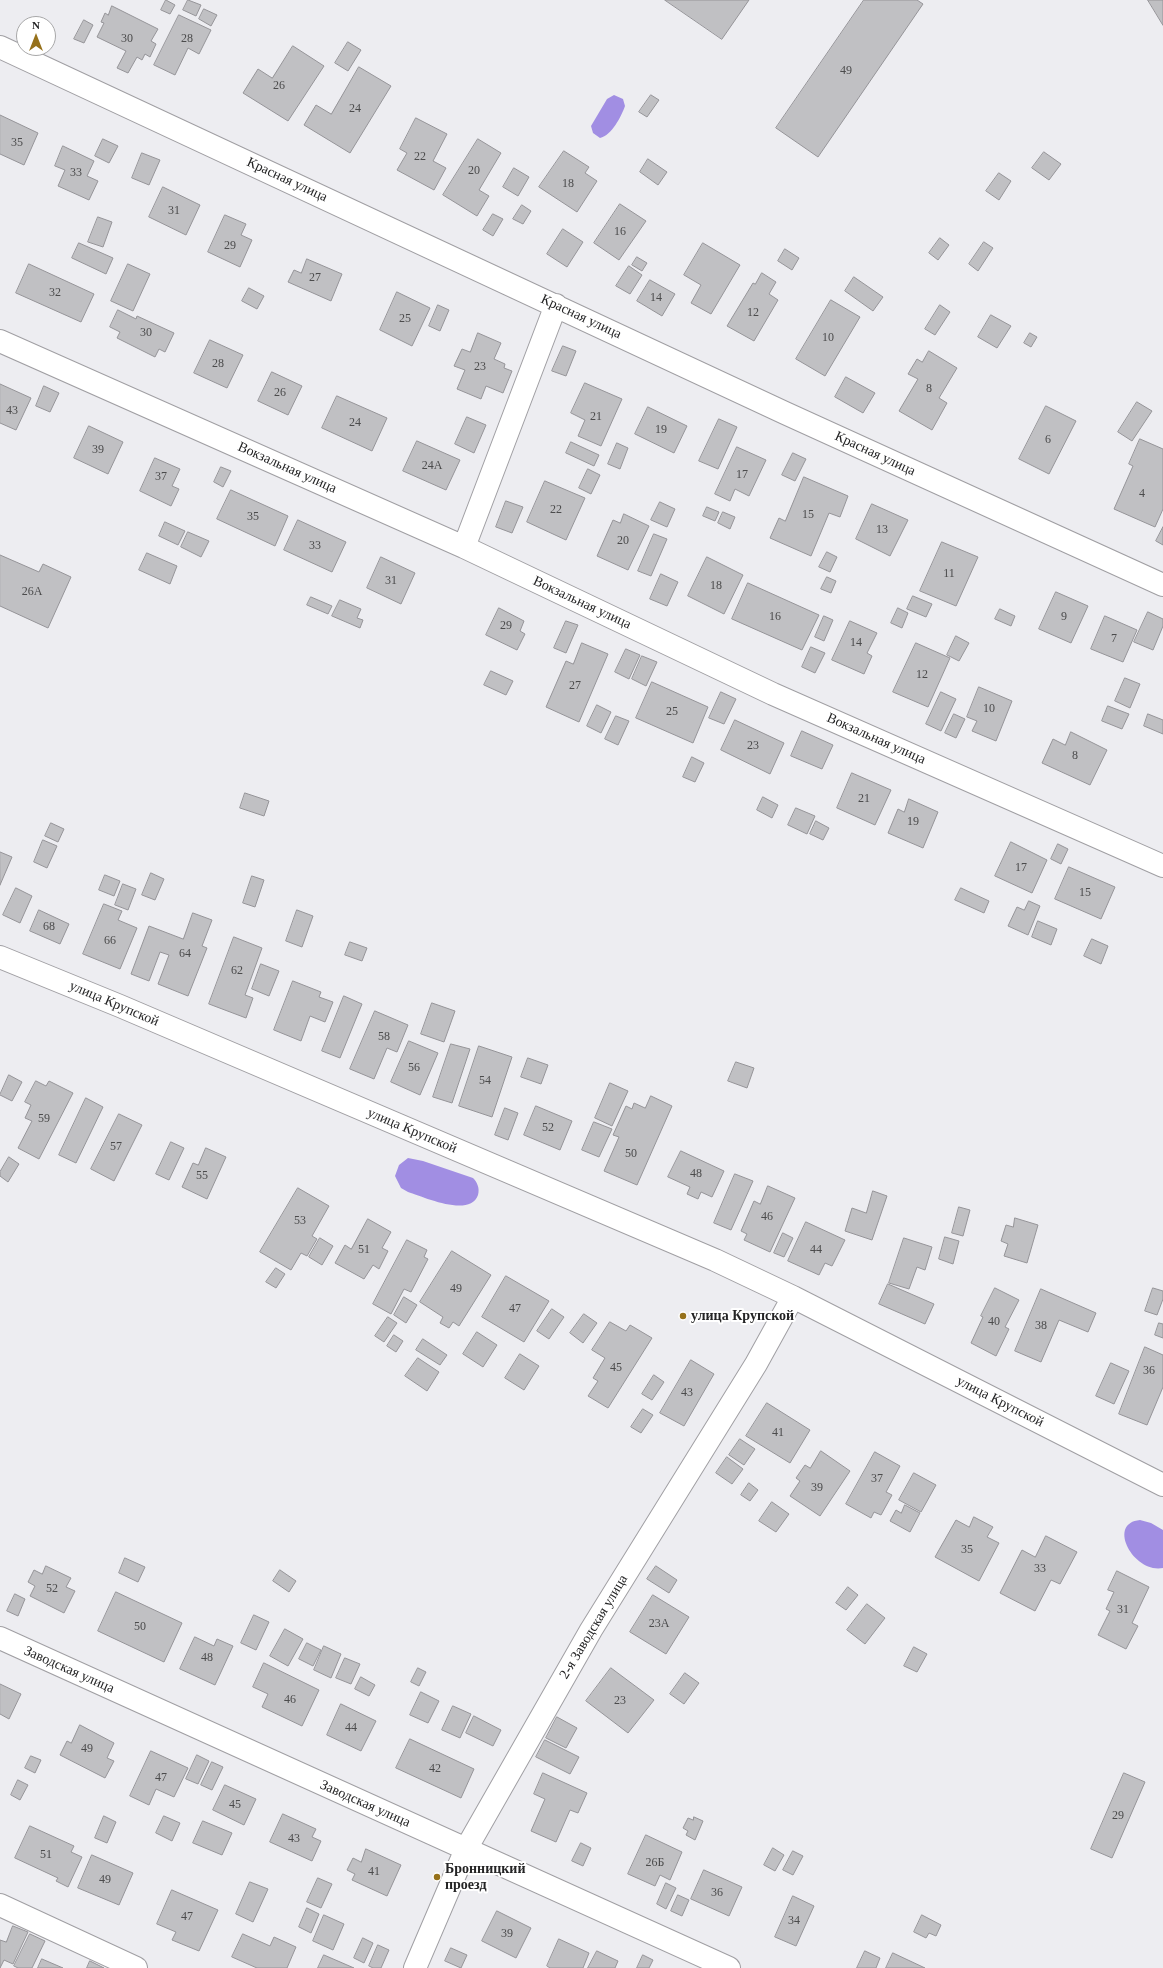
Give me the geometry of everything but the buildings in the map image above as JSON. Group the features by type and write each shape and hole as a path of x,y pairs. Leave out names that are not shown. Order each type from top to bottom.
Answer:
{"street":[{"name":"Красная улица","path":"0,47 792,416 1163,585"},
{"path":"464,547 556,305"},
{"name":"Вокзальная улица","path":"0,341 464,547 773,694 1163,866"},
{"name":"улица Крупской","path":"0,957 127,1009 693,1251 793,1297 1162,1481"},
{"name":"2-я Заводская улица","path":"415,1968 466,1849 591,1630 756,1364 793,1297"},
{"name":"Заводская улица","path":"0,1638 729,1968"},
{"path":"0,1905 136,1968"}],"shaded area":[{"path":"614,95 623,99 625,106 612,129 600,138 593,133 591,126 607,99"},
{"path":"408,1158 423,1161 473,1178 478,1185 478,1195 473,1202 466,1205 457,1205 446,1204 408,1192 401,1188 395,1176 399,1165"},
{"path":"1140,1520 1151,1523 1163,1530 1163,1568 1152,1568 1142,1563 1134,1556 1128,1547 1125,1538 1125,1530 1130,1523"}],"place":[{"name":"улица Крупской","path":"683,1316"},
{"name":"Бронницкий проезд","path":"437,1877"}]}
